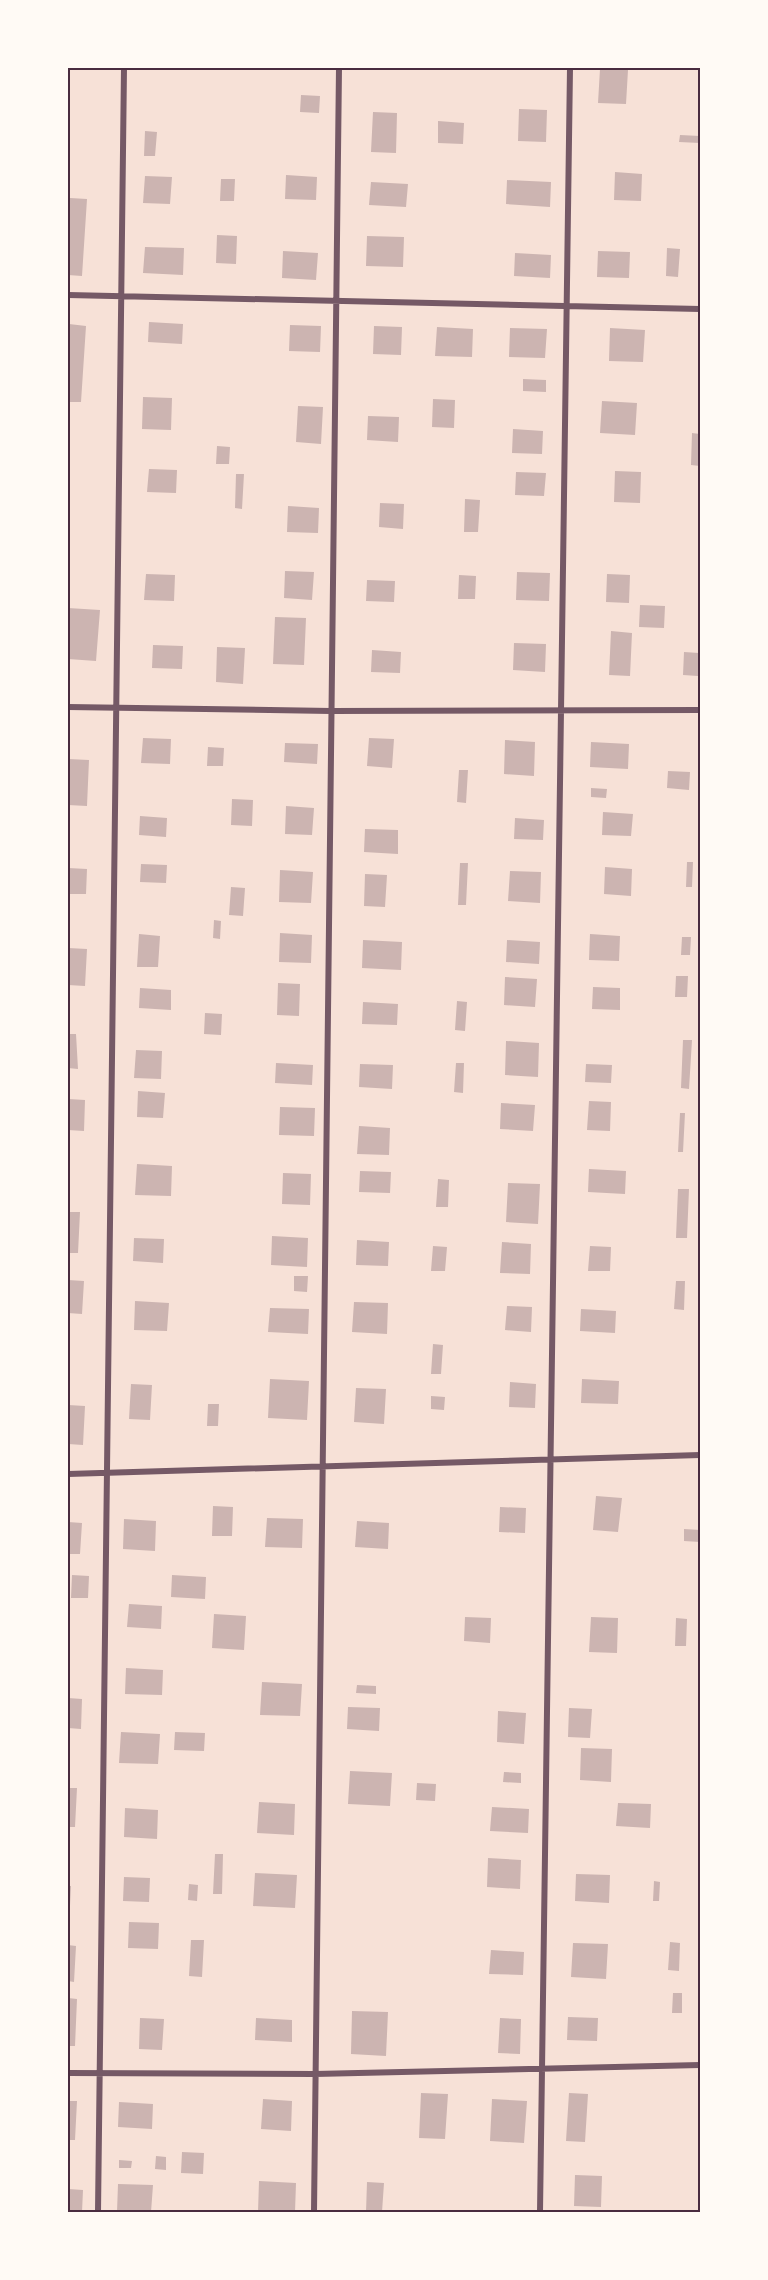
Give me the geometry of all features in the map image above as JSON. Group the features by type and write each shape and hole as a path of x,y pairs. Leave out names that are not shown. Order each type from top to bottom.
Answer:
{"street":[{"path":"98,2212 124,68"},
{"path":"314,2212 339,68"},
{"path":"540,2212 570,68"},
{"path":"68,295 700,309"},
{"path":"68,707 331,711 700,710"},
{"path":"68,1474 700,1455"},
{"path":"68,2073 315,2074 700,2065"}],"building":[{"path":"600,69 628,70 626,104 598,103"},
{"path":"301,95 320,96 319,113 300,112"},
{"path":"519,109 547,110 546,142 518,141"},
{"path":"373,112 397,113 396,153 371,152"},
{"path":"438,121 464,123 463,144 438,143"},
{"path":"145,131 157,132 155,156 144,156"},
{"path":"680,135 700,136 700,143 679,142"},
{"path":"615,172 642,174 641,201 614,200"},
{"path":"286,175 317,177 316,200 285,199"},
{"path":"145,176 172,177 170,204 143,203"},
{"path":"221,179 235,179 234,201 220,201"},
{"path":"507,180 551,182 550,207 506,204"},
{"path":"371,182 408,184 406,207 369,205"},
{"path":"70,198 87,199 82,276 68,275"},
{"path":"217,235 237,236 236,264 216,263"},
{"path":"367,236 404,237 403,267 366,266"},
{"path":"145,247 184,248 183,275 143,273"},
{"path":"667,248 680,249 678,277 666,276"},
{"path":"283,251 318,253 316,280 282,278"},
{"path":"598,251 630,252 629,278 597,277"},
{"path":"515,253 551,255 550,278 514,276"},
{"path":"149,322 183,324 182,344 148,342"},
{"path":"69,324 86,326 81,402 68,402"},
{"path":"290,325 321,326 320,352 289,351"},
{"path":"374,326 402,327 401,355 373,354"},
{"path":"437,327 473,329 472,357 435,356"},
{"path":"510,328 547,329 545,358 509,357"},
{"path":"610,328 645,330 643,362 609,361"},
{"path":"523,379 546,380 546,392 523,391"},
{"path":"143,397 172,398 171,430 142,429"},
{"path":"433,399 455,400 454,428 432,427"},
{"path":"602,401 637,403 635,435 600,433"},
{"path":"298,406 323,407 321,444 296,442"},
{"path":"368,416 399,417 398,442 367,440"},
{"path":"513,429 543,431 542,454 512,453"},
{"path":"692,433 700,434 700,466 691,465"},
{"path":"217,446 230,447 229,464 216,464"},
{"path":"149,469 177,470 176,493 147,492"},
{"path":"615,471 641,472 640,503 614,502"},
{"path":"516,472 546,473 544,496 515,495"},
{"path":"236,474 244,474 242,509 235,508"},
{"path":"465,499 480,500 478,532 464,532"},
{"path":"380,503 404,504 403,529 379,527"},
{"path":"288,506 319,508 318,533 287,532"},
{"path":"285,571 314,572 312,600 284,598"},
{"path":"517,572 550,573 549,601 516,600"},
{"path":"146,574 175,575 174,601 144,600"},
{"path":"607,574 630,575 629,603 606,602"},
{"path":"459,575 476,576 475,599 458,599"},
{"path":"367,580 395,581 394,602 366,601"},
{"path":"640,605 665,606 664,628 639,627"},
{"path":"68,608 100,610 96,661 68,659"},
{"path":"275,617 306,618 304,665 273,664"},
{"path":"611,631 632,633 630,676 609,675"},
{"path":"514,643 546,644 545,672 513,670"},
{"path":"153,645 183,646 182,669 152,668"},
{"path":"217,647 245,648 243,684 216,682"},
{"path":"372,650 401,652 400,673 371,672"},
{"path":"684,652 699,653 698,676 683,675"},
{"path":"143,738 171,739 170,764 141,763"},
{"path":"369,738 394,739 392,768 367,766"},
{"path":"505,740 535,742 534,776 504,774"},
{"path":"591,742 629,744 628,769 590,767"},
{"path":"285,743 318,744 317,764 284,762"},
{"path":"208,747 224,748 223,766 207,766"},
{"path":"68,759 89,760 87,806 68,805"},
{"path":"459,770 468,770 466,803 457,802"},
{"path":"668,771 690,772 689,790 667,788"},
{"path":"591,788 607,789 606,798 591,797"},
{"path":"232,799 253,800 252,826 231,825"},
{"path":"286,806 314,808 312,835 285,834"},
{"path":"603,812 633,814 631,836 602,835"},
{"path":"140,816 167,818 166,837 139,835"},
{"path":"515,818 544,820 543,840 514,839"},
{"path":"365,829 398,830 398,854 364,852"},
{"path":"687,862 693,862 692,887 686,887"},
{"path":"460,863 468,863 466,905 458,905"},
{"path":"141,864 167,865 166,883 140,882"},
{"path":"605,867 632,869 631,896 604,894"},
{"path":"68,868 87,869 86,894 68,894"},
{"path":"280,870 313,872 311,903 279,902"},
{"path":"510,871 541,872 540,903 508,901"},
{"path":"365,874 387,875 385,907 364,906"},
{"path":"231,887 245,888 243,916 229,915"},
{"path":"214,920 221,921 220,939 213,938"},
{"path":"280,933 312,935 311,963 279,962"},
{"path":"139,934 160,936 158,967 137,967"},
{"path":"590,934 620,936 619,961 589,960"},
{"path":"682,937 691,937 690,955 681,955"},
{"path":"363,940 402,942 401,970 362,968"},
{"path":"507,940 540,942 539,964 506,962"},
{"path":"68,948 87,949 85,986 68,985"},
{"path":"676,976 688,976 687,997 675,997"},
{"path":"505,977 537,979 535,1007 504,1005"},
{"path":"278,983 300,984 299,1016 277,1015"},
{"path":"593,987 620,988 620,1010 592,1009"},
{"path":"140,988 171,990 171,1010 139,1008"},
{"path":"457,1001 467,1002 465,1031 455,1030"},
{"path":"363,1002 398,1004 397,1025 362,1024"},
{"path":"205,1013 222,1014 221,1035 204,1034"},
{"path":"68,1034 76,1034 78,1069 68,1068"},
{"path":"683,1040 692,1040 689,1089 681,1088"},
{"path":"506,1041 539,1043 538,1077 505,1075"},
{"path":"136,1050 162,1051 161,1079 134,1078"},
{"path":"276,1063 313,1065 312,1085 275,1083"},
{"path":"456,1063 464,1063 463,1093 454,1092"},
{"path":"360,1064 393,1065 392,1089 359,1087"},
{"path":"586,1064 612,1065 611,1083 585,1082"},
{"path":"138,1091 165,1093 163,1118 137,1117"},
{"path":"68,1099 85,1100 84,1131 68,1130"},
{"path":"589,1101 611,1102 610,1131 587,1130"},
{"path":"501,1103 535,1105 533,1131 500,1129"},
{"path":"280,1107 315,1108 314,1136 279,1135"},
{"path":"680,1113 685,1113 683,1152 678,1152"},
{"path":"359,1126 390,1128 389,1155 357,1154"},
{"path":"137,1164 172,1166 171,1196 135,1195"},
{"path":"589,1169 626,1171 625,1194 588,1192"},
{"path":"360,1171 391,1172 390,1193 359,1192"},
{"path":"283,1173 311,1174 310,1205 282,1204"},
{"path":"438,1179 449,1180 448,1207 436,1207"},
{"path":"508,1183 540,1184 538,1224 506,1222"},
{"path":"678,1189 689,1189 687,1238 676,1238"},
{"path":"68,1212 80,1212 78,1253 68,1253"},
{"path":"272,1236 308,1238 307,1267 271,1265"},
{"path":"134,1238 164,1239 163,1263 133,1261"},
{"path":"357,1240 389,1242 388,1266 356,1265"},
{"path":"502,1242 531,1244 530,1274 500,1273"},
{"path":"433,1246 447,1247 445,1271 431,1271"},
{"path":"590,1246 611,1247 610,1271 588,1271"},
{"path":"294,1276 308,1276 307,1292 294,1291"},
{"path":"68,1280 84,1281 82,1314 68,1313"},
{"path":"676,1281 685,1281 684,1310 674,1309"},
{"path":"135,1301 169,1303 167,1331 134,1330"},
{"path":"354,1302 388,1303 387,1334 352,1332"},
{"path":"507,1306 532,1307 531,1332 505,1330"},
{"path":"270,1308 309,1309 308,1334 268,1332"},
{"path":"581,1309 616,1311 615,1333 580,1331"},
{"path":"433,1344 443,1345 441,1374 431,1374"},
{"path":"270,1379 309,1381 307,1420 268,1418"},
{"path":"582,1379 619,1381 618,1404 581,1403"},
{"path":"510,1382 536,1384 535,1408 509,1407"},
{"path":"131,1384 152,1385 150,1420 129,1419"},
{"path":"356,1388 386,1389 384,1424 354,1422"},
{"path":"431,1396 445,1397 444,1410 431,1409"},
{"path":"208,1404 219,1404 218,1426 207,1426"},
{"path":"68,1405 85,1406 83,1445 68,1444"},
{"path":"596,1496 622,1498 618,1532 593,1530"},
{"path":"213,1506 233,1507 232,1536 212,1536"},
{"path":"500,1507 526,1508 525,1533 499,1532"},
{"path":"267,1518 303,1519 302,1548 265,1547"},
{"path":"124,1519 156,1521 155,1551 123,1549"},
{"path":"357,1521 389,1523 388,1549 355,1547"},
{"path":"68,1522 82,1523 80,1554 68,1554"},
{"path":"684,1529 700,1530 700,1542 684,1541"},
{"path":"72,1575 89,1576 88,1598 71,1598"},
{"path":"172,1575 206,1577 205,1599 171,1597"},
{"path":"129,1604 162,1606 161,1629 127,1627"},
{"path":"214,1614 246,1616 244,1650 212,1648"},
{"path":"465,1617 491,1618 490,1643 464,1641"},
{"path":"591,1617 618,1618 617,1653 589,1652"},
{"path":"676,1618 687,1619 686,1646 675,1646"},
{"path":"126,1668 163,1670 162,1695 125,1694"},
{"path":"262,1682 302,1684 300,1716 260,1715"},
{"path":"357,1685 376,1686 376,1694 356,1693"},
{"path":"68,1698 82,1699 81,1729 68,1728"},
{"path":"348,1707 380,1708 379,1731 347,1729"},
{"path":"569,1708 592,1709 590,1738 568,1737"},
{"path":"498,1711 526,1713 524,1744 497,1742"},
{"path":"121,1732 160,1734 158,1764 119,1763"},
{"path":"175,1732 205,1733 204,1751 174,1750"},
{"path":"581,1748 612,1749 611,1782 580,1780"},
{"path":"350,1771 392,1773 390,1806 348,1804"},
{"path":"504,1772 521,1773 521,1783 503,1782"},
{"path":"417,1783 436,1784 435,1801 416,1800"},
{"path":"68,1788 77,1788 75,1827 68,1827"},
{"path":"259,1802 295,1804 294,1835 257,1833"},
{"path":"618,1803 651,1804 650,1828 616,1826"},
{"path":"492,1807 529,1809 528,1833 490,1831"},
{"path":"125,1808 158,1810 157,1839 124,1837"},
{"path":"215,1854 223,1854 222,1894 213,1894"},
{"path":"488,1858 521,1860 520,1889 487,1887"},
{"path":"255,1873 297,1875 295,1908 253,1906"},
{"path":"576,1874 610,1875 609,1903 575,1901"},
{"path":"124,1877 150,1878 149,1902 123,1901"},
{"path":"654,1881 660,1882 659,1901 653,1901"},
{"path":"189,1884 198,1885 197,1901 188,1900"},
{"path":"68,1886 71,1886 69,1925 68,1925"},
{"path":"129,1922 159,1923 158,1949 128,1948"},
{"path":"191,1940 204,1940 202,1977 189,1976"},
{"path":"670,1942 680,1943 679,1971 668,1970"},
{"path":"573,1943 608,1944 606,1979 571,1977"},
{"path":"68,1945 76,1946 74,1982 68,1981"},
{"path":"491,1950 524,1952 523,1975 489,1974"},
{"path":"673,1993 682,1993 682,2013 672,2013"},
{"path":"68,1998 77,1999 75,2046 68,2046"},
{"path":"352,2011 388,2012 386,2056 351,2054"},
{"path":"568,2017 598,2018 597,2041 567,2040"},
{"path":"140,2018 164,2019 162,2050 139,2049"},
{"path":"256,2018 292,2020 292,2042 255,2040"},
{"path":"500,2018 521,2019 520,2054 498,2053"},
{"path":"421,2093 448,2094 445,2139 419,2138"},
{"path":"569,2093 588,2094 585,2142 566,2141"},
{"path":"263,2099 292,2101 291,2131 261,2129"},
{"path":"492,2099 527,2101 524,2143 490,2141"},
{"path":"68,2101 77,2101 75,2140 68,2140"},
{"path":"119,2102 153,2104 152,2129 118,2127"},
{"path":"182,2152 204,2153 203,2174 181,2173"},
{"path":"156,2156 166,2157 166,2170 155,2169"},
{"path":"119,2160 132,2161 131,2168 119,2168"},
{"path":"575,2175 602,2176 601,2207 574,2206"},
{"path":"259,2181 296,2183 295,2212 258,2212"},
{"path":"367,2182 384,2183 382,2212 366,2212"},
{"path":"118,2184 153,2185 151,2212 117,2212"},
{"path":"68,2189 83,2190 82,2212 68,2212"}]}
